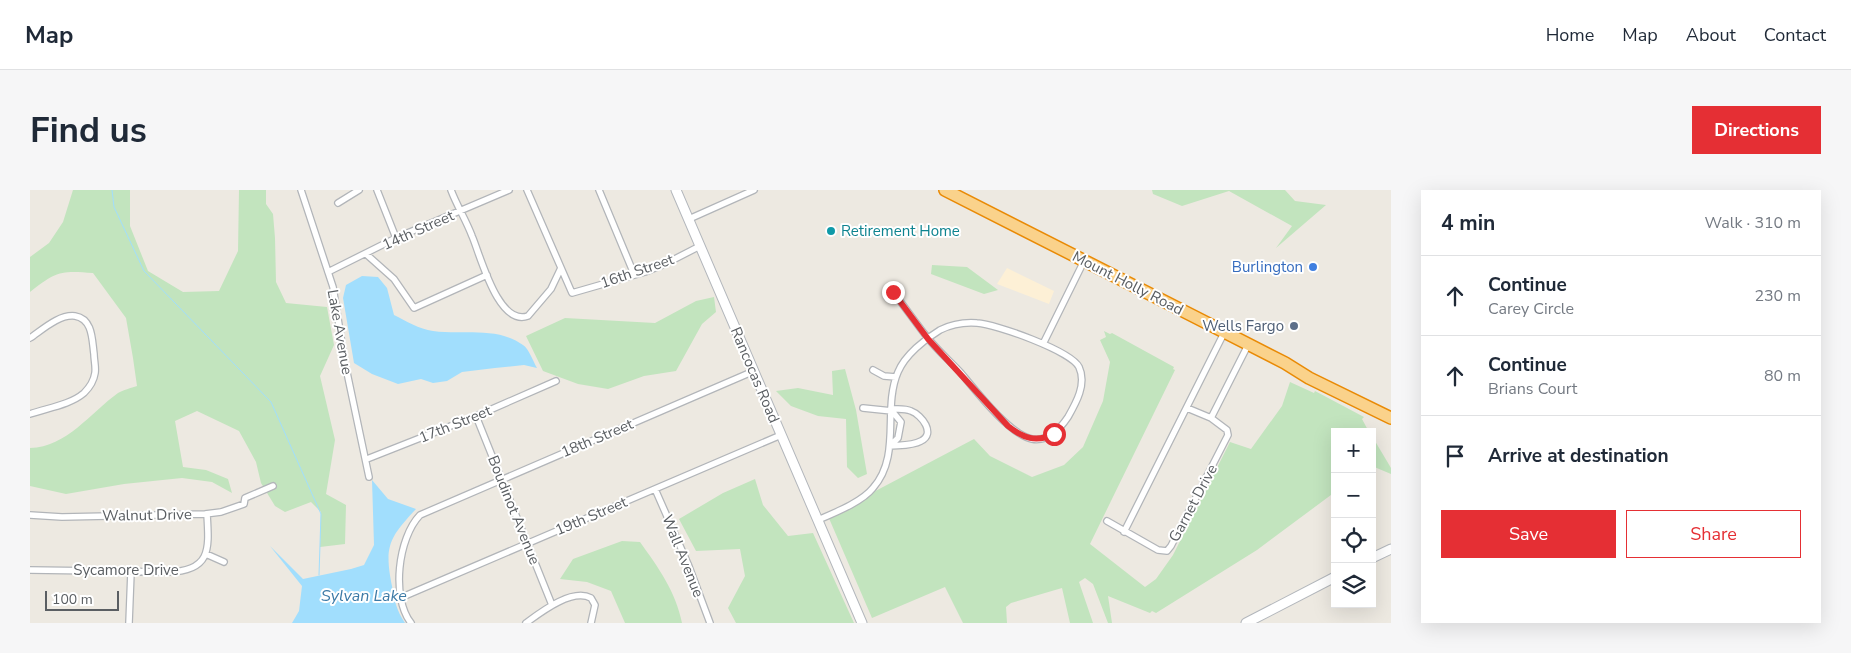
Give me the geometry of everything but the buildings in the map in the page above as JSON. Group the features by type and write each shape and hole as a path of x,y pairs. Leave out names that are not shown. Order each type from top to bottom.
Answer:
{"highway":[{"name":"Mount Holly Road","path":"946,190 1309,378 1391,418"}],"main road":[{"name":"Rancocas Road","path":"676,190 862,623"},
{"path":"1376,556 1391,549"},
{"path":"1246,623 1331,578"}],"street":[{"name":"Lake Avenue","path":"301,190 333,287 343,352 362,448 367,459 369,477"},
{"path":"338,203 359,190"},
{"path":"377,190 396,238"},
{"path":"451,190 474,239 495,295 512,312 524,317 533,310 551,289 561,268 527,190"},
{"name":"14th Street","path":"328,272 396,238 509,190"},
{"path":"599,190 634,274"},
{"path":"688,219 754,190"},
{"name":"16th Street","path":"561,268 572,293 645,272 700,246"},
{"path":"366,254 394,279 414,308 487,275"},
{"path":"1043,344 1084,260"},
{"path":"818,520 860,499 872,490 886,466 890,446 896,378 907,359 928,339 947,327 964,323 982,323 1043,344 1065,354 1075,362 1081,372 1081,385 1076,401 1061,426 1049,436 1033,440 1017,433 1004,422 928,339 893,292"},
{"path":"30,338 58,320 74,316 81,318 87,322 92,332 96,372 93,382 78,397 30,414"},
{"path":"1124,532 1224,333"},
{"path":"1211,418 1248,345"},
{"path":"873,370 884,376 896,378"},
{"name":"18th Street","path":"400,598 401,561 406,538 420,515 754,371"},
{"name":"17th Street","path":"367,459 476,416 556,381"},
{"path":"863,408 907,410 914,412 925,423 927,432 925,439 919,442 890,446"},
{"name":"Garnet Drive","path":"1107,521 1161,551 1167,550 1171,546 1228,435 1226,430 1211,418 1187,408"},
{"path":"890,446 898,438 901,422 892,410"},
{"name":"Boudinot Avenue","path":"476,416 552,605"},
{"name":"19th Street","path":"400,598 781,435"},
{"name":"Walnut Drive","path":"30,515 62,517 207,514 244,504 245,498 273,486"},
{"name":"Wall Avenue","path":"655,489 688,564 710,623"},
{"path":"207,514 209,544 206,554 224,562"},
{"name":"Sycamore Drive","path":"30,570 131,572 184,570 193,567 206,554"},
{"path":"129,623 131,572"},
{"path":"526,623 552,605 583,596 588,597 595,605 591,623"},
{"path":"400,598 403,610 411,623"}],"shaded area":[{"path":"1007,268 1054,291 1049,304 997,284"}],"green space":[{"path":"73,190 130,190 130,226 148,271 183,292 219,291 238,251 239,190 266,190 266,204 273,214 276,282 286,303 327,307 334,345 320,376 335,440 326,494 346,505 345,544 320,547 321,512 311,502 285,512 275,506 261,483 256,462 239,431 197,411 175,421 183,467 206,470 228,479 232,493 212,482 182,478 124,484 66,494 30,486 30,448 55,442 77,428 118,393 137,386 126,318 93,273 65,272 58,274 52,276 30,292 30,257 49,243 63,222"},
{"path":"1152,190 1285,190 1295,201 1326,205 1276,248 1292,226 1229,191 1182,206 1153,194"},
{"path":"932,265 967,267 998,290 984,294 931,274"},
{"path":"714,297 716,312 702,324 676,371 644,376 608,389 578,384 543,371 526,336 565,318 655,323 696,301"},
{"path":"1104,331 1112,333 1174,367 1173,369 1175,370 1090,544 1145,587 1156,579 1173,555 1230,442 1251,449 1282,406 1290,382 1314,393 1315,391 1364,417 1362,419 1367,428 1331,428 1331,495 1257,550 1156,613 1152,611 1150,613 1108,596 1112,623 1108,623 1093,584 1085,578 1079,582 1093,623 1070,623 1062,588 1011,603 1006,607 1007,623 963,623 945,587 872,618 828,516 974,439 990,456 1032,477 1064,465 1083,447 1103,401 1110,362 1100,340 1106,337"},
{"path":"845,369 856,410 867,474 858,478 847,467 846,419 818,416 791,406 776,391 798,388 833,395 832,371"},
{"path":"1376,443 1391,468 1391,474 1376,468"},
{"path":"755,479 763,505 788,536 813,533 854,623 736,623 728,608 745,576 740,549 696,551 679,519 723,493"},
{"path":"622,541 640,542 660,570 671,590 682,623 625,623 611,591 587,582 560,579 573,559"}],"water":[{"path":"362,276 378,277 387,288 394,315 428,330 491,333 513,339 525,347 537,368 524,365 462,372 447,381 433,383 421,379 398,384 372,374 354,363 343,298 346,285"},
{"name":"Sylvan Lake","path":"372,480 388,499 416,509 394,536 389,552 394,596 398,610 405,623 292,623 299,611 302,586 270,546 303,579 364,565 374,545"}],"waterway":[{"path":"112,190 114,207 144,271 271,402 321,514 319,575"}],"place":[{"name":"Retirement Home","path":"831,231"},
{"name":"Burlington","path":"1313,267"},
{"name":"Wells Fargo","path":"1294,326"}],"route":[{"path":"893,292 928,339 1008,426 1022,436 1033,440 1044,439 1054,434"}]}
